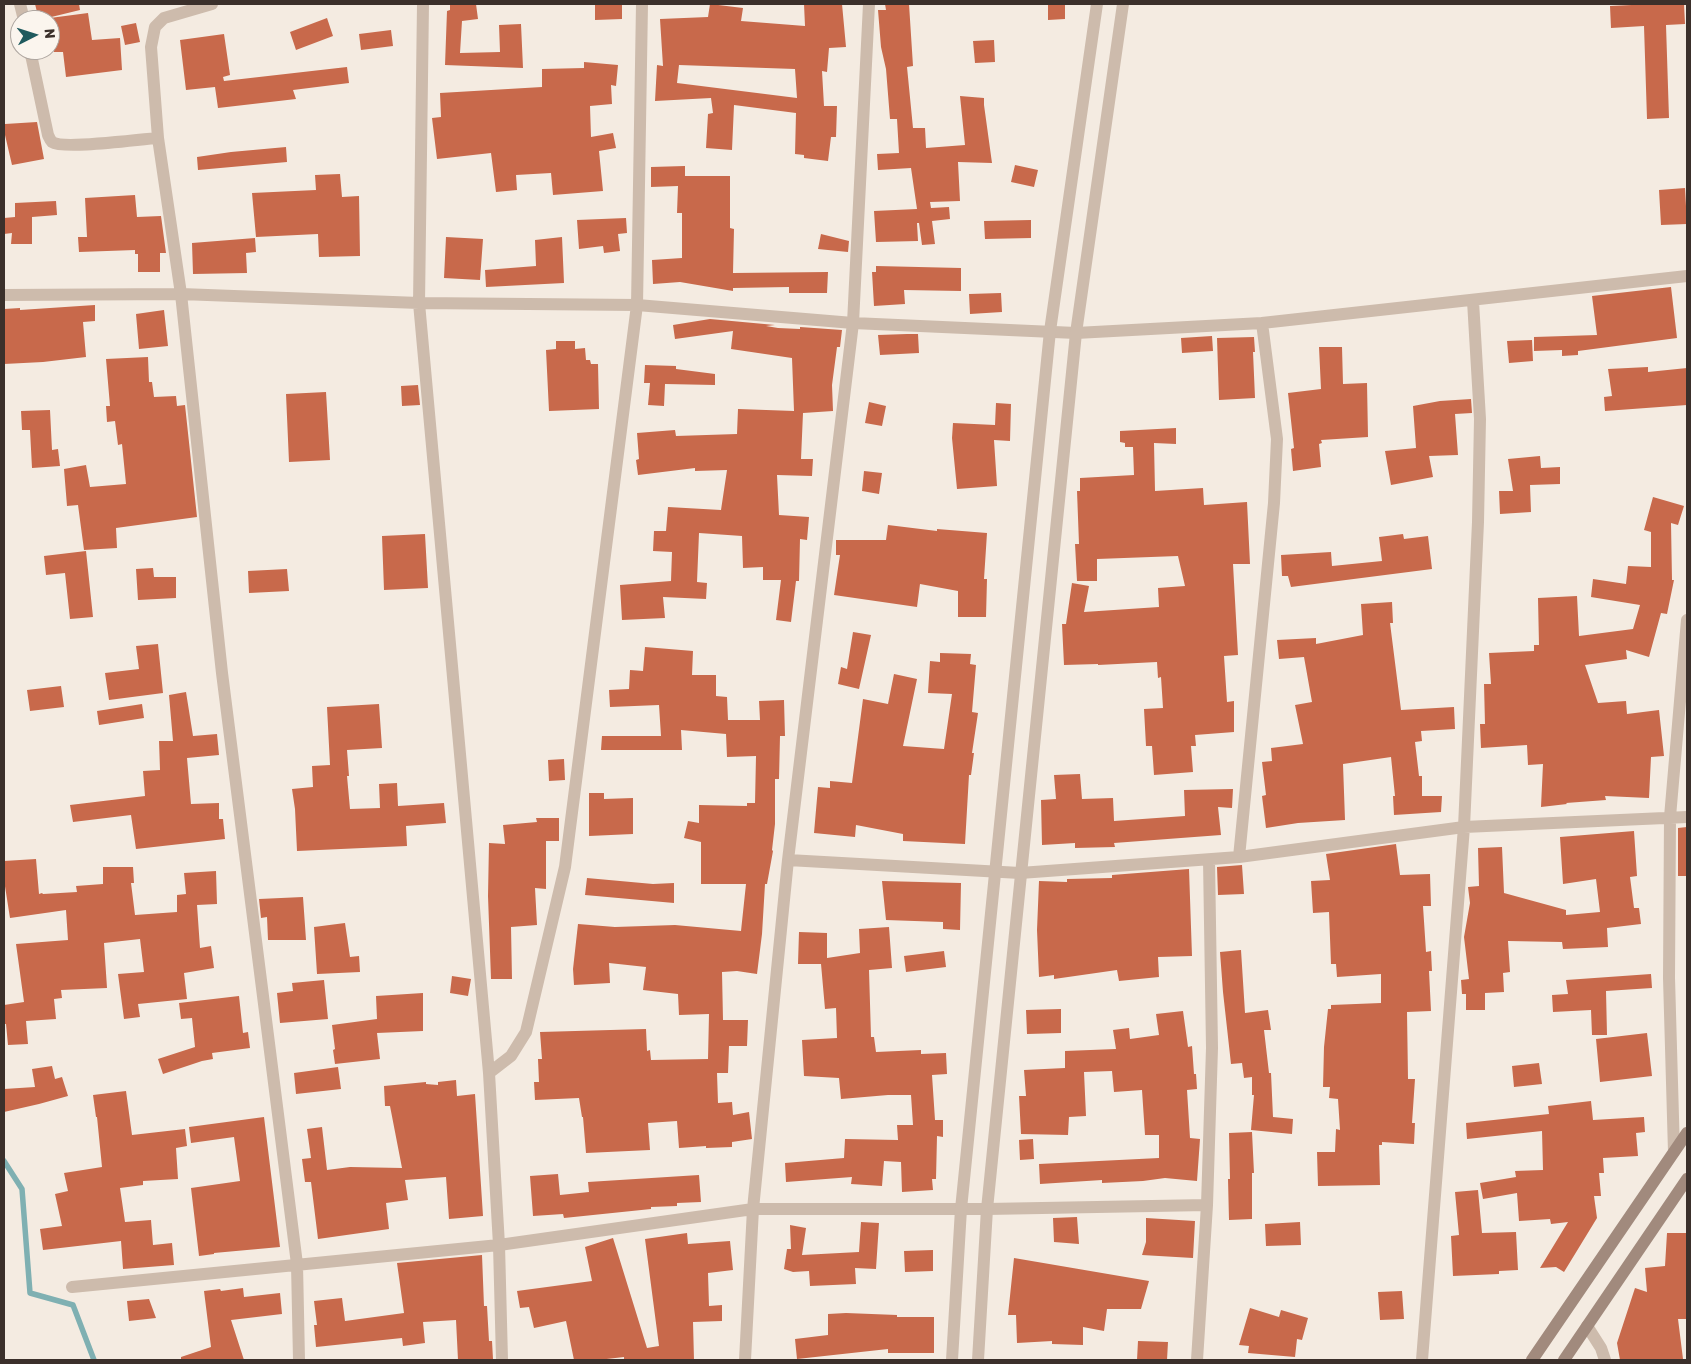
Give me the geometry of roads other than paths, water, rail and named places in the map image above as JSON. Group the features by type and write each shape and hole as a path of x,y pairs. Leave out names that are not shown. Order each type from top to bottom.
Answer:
{"main road":[{"path":"1532,1360 1687,1132"},
{"path":"1564,1360 1687,1179"}],"street":[{"path":"212,4 164,18 155,26 151,47 158,138 181,294 222,673 297,1264 299,1360"},
{"path":"423,4 419,304 489,1073 499,1245 502,1360"},
{"path":"489,1073 511,1056 526,1032 565,866 637,305 642,4"},
{"path":"745,1360 753,1209 788,860 853,322 869,4"},
{"path":"952,1360 961,1209 1050,331 1097,4"},
{"path":"978,1360 987,1209 1076,332 1123,4"},
{"path":"32,60 48,135 52,142 63,145 80,145 158,138"},
{"path":"4,295 181,294 419,304 637,305 853,322 1076,332 1262,324 1687,276"},
{"path":"1422,1360 1464,827 1478,522 1480,419 1472,301"},
{"path":"1239,857 1273,513 1276,448 1262,324"},
{"path":"1674,1152 1669,978 1670,817 1687,620"},
{"path":"788,860 1020,872 1239,857 1464,827 1687,817"},
{"path":"1197,1360 1207,1205 1212,1048 1209,860"},
{"path":"72,1287 499,1245 753,1209 987,1209 1207,1205"},
{"path":"1587,1326 1601,1348 1605,1360"}],"waterway":[{"path":"4,1161 22,1189 30,1293 73,1305 94,1360"}]}
